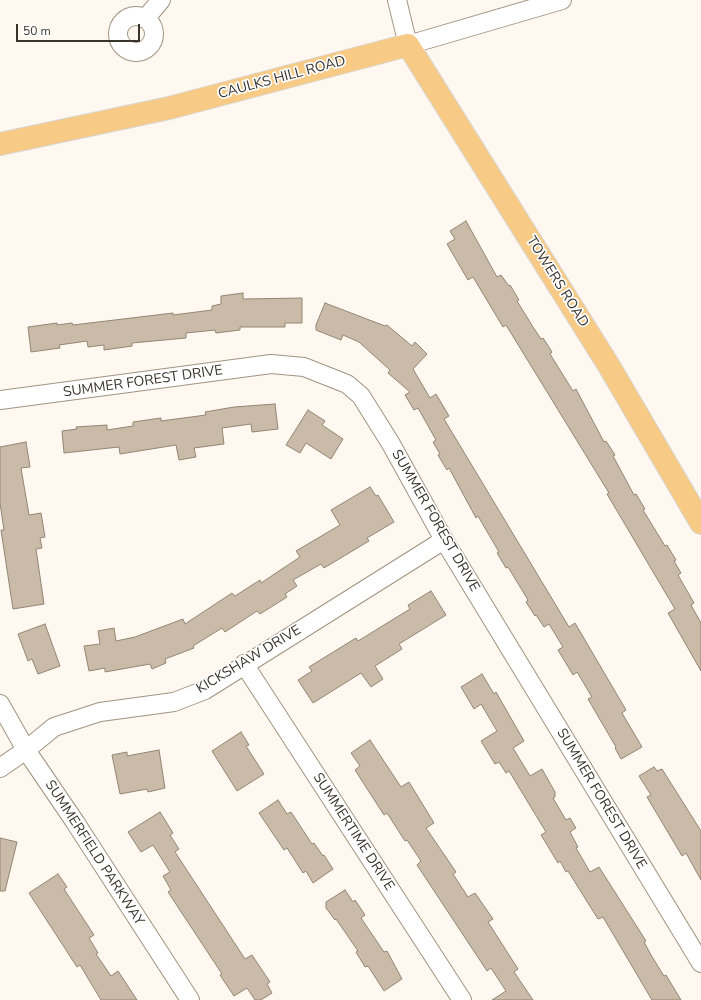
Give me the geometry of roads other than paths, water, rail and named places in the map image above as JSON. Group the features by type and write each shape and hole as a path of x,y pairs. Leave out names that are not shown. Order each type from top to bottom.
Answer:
{"main road":[{"name":"CAULKS HILL ROAD","path":"0,144 169,108 408,45"},
{"name":"TOWERS ROAD","path":"408,45 610,366 701,523"}],"street":[{"path":"146,18 162,0"},
{"path":"397,0 408,45"},
{"name":"CAULKS HILL ROAD","path":"408,45 562,0"},
{"name":"SUMMER FOREST DRIVE","path":"0,400 271,364 304,366 347,384 362,396 391,444 444,540 701,963"},
{"name":"KICKSHAW DRIVE","path":"0,768 26,750 54,727 100,712 174,702 204,690 444,540"},
{"name":"SUMMERTIME DRIVE","path":"244,664 462,1000"},
{"name":"SUMMERFIELD PARKWAY","path":"0,704 26,750 190,1000"}]}
